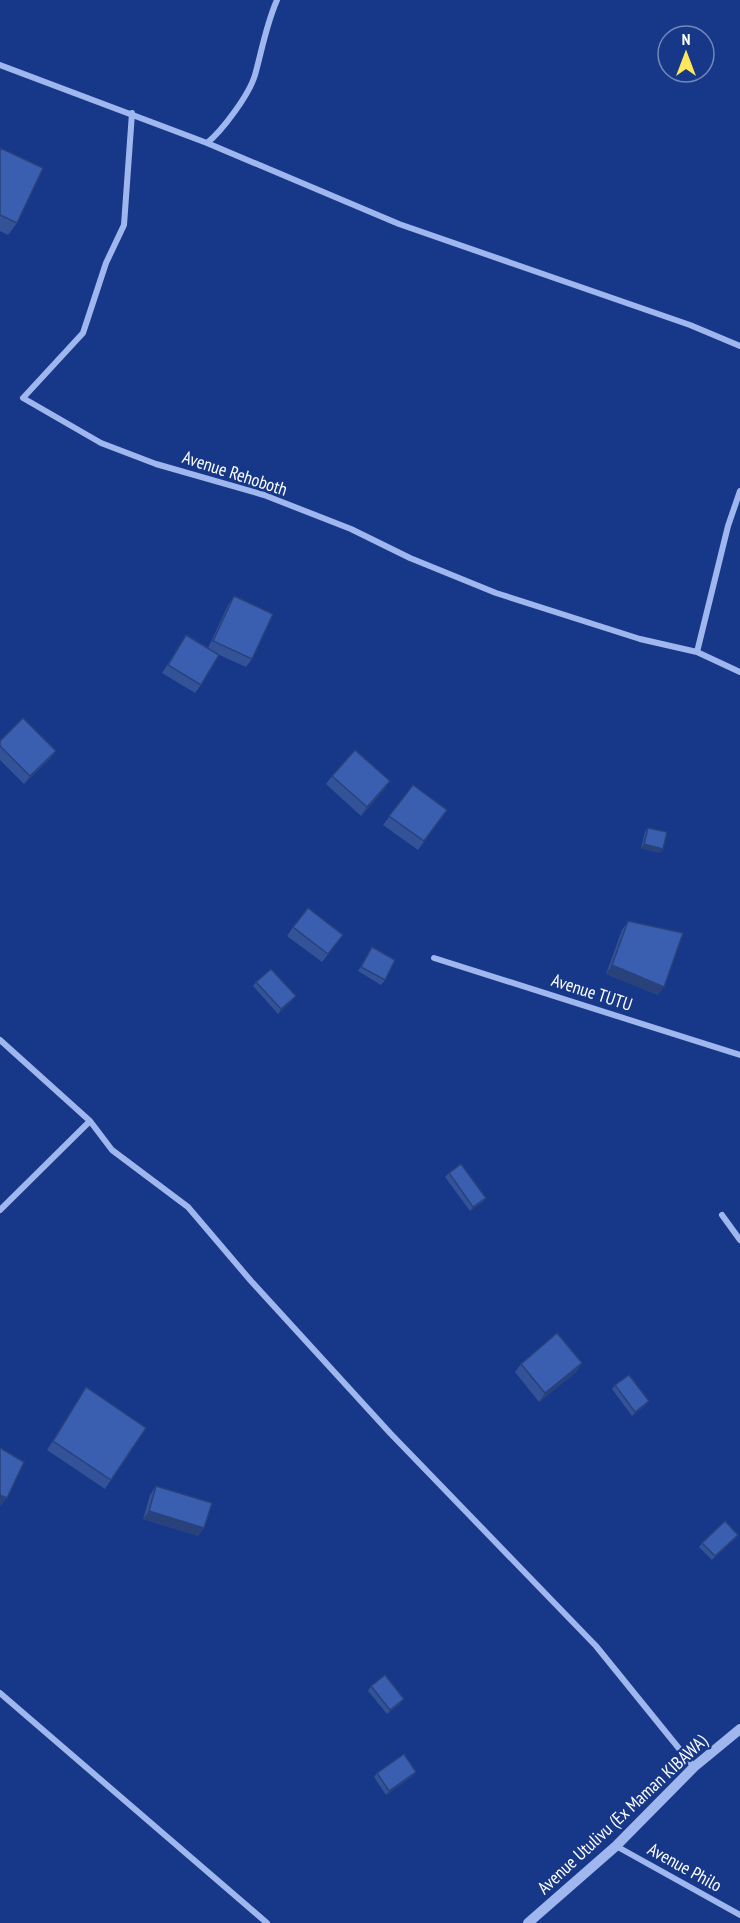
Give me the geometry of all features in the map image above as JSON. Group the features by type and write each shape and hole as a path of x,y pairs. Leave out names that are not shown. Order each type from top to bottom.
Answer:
{"street":[{"path":"207,143 217,134 254,78 268,20 277,0"},
{"path":"0,65 132,113 399,224 601,293 740,346"},
{"name":"Avenue Rehoboth","path":"132,113 124,225 106,263 82,333 23,398 101,443 156,464 264,495 351,529 410,558 496,593 640,639 697,652 740,672"},
{"path":"697,652 728,526 740,491"},
{"name":"Avenue TUTU","path":"434,958 740,1055"},
{"path":"0,1040 90,1121 112,1150 188,1207 250,1281 390,1432 596,1646 694,1767"},
{"path":"0,1209 90,1121"},
{"path":"722,1215 740,1240"},
{"path":"0,1693 267,1923"},
{"name":"Avenue Utulivu (Ex Maman KIBAWA)","path":"528,1923 616,1846 694,1767 740,1729"},
{"name":"Avenue Philo","path":"616,1846 740,1915"}],"building":[{"path":"0,148 43,168 17,223 0,215"},
{"path":"234,596 273,614 252,659 213,641"},
{"path":"186,635 219,655 201,685 168,665"},
{"path":"23,718 56,751 30,776 0,746 0,741"},
{"path":"355,750 390,781 367,807 332,776"},
{"path":"413,785 447,810 424,841 389,816"},
{"path":"648,828 667,832 663,849 644,844"},
{"path":"308,908 343,935 328,954 293,927"},
{"path":"628,921 683,933 664,987 612,965"},
{"path":"372,947 395,960 385,980 361,967"},
{"path":"271,969 296,996 281,1009 256,982"},
{"path":"461,1164 486,1198 473,1207 449,1173"},
{"path":"557,1333 582,1363 545,1393 521,1364"},
{"path":"629,1375 649,1401 635,1412 615,1385"},
{"path":"86,1387 146,1428 111,1480 53,1441"},
{"path":"0,1448 24,1462 7,1498 0,1495"},
{"path":"156,1486 212,1503 204,1528 149,1511"},
{"path":"725,1521 738,1535 715,1556 702,1543"},
{"path":"385,1675 404,1699 390,1710 371,1686"},
{"path":"404,1754 416,1772 389,1791 377,1773"}]}
